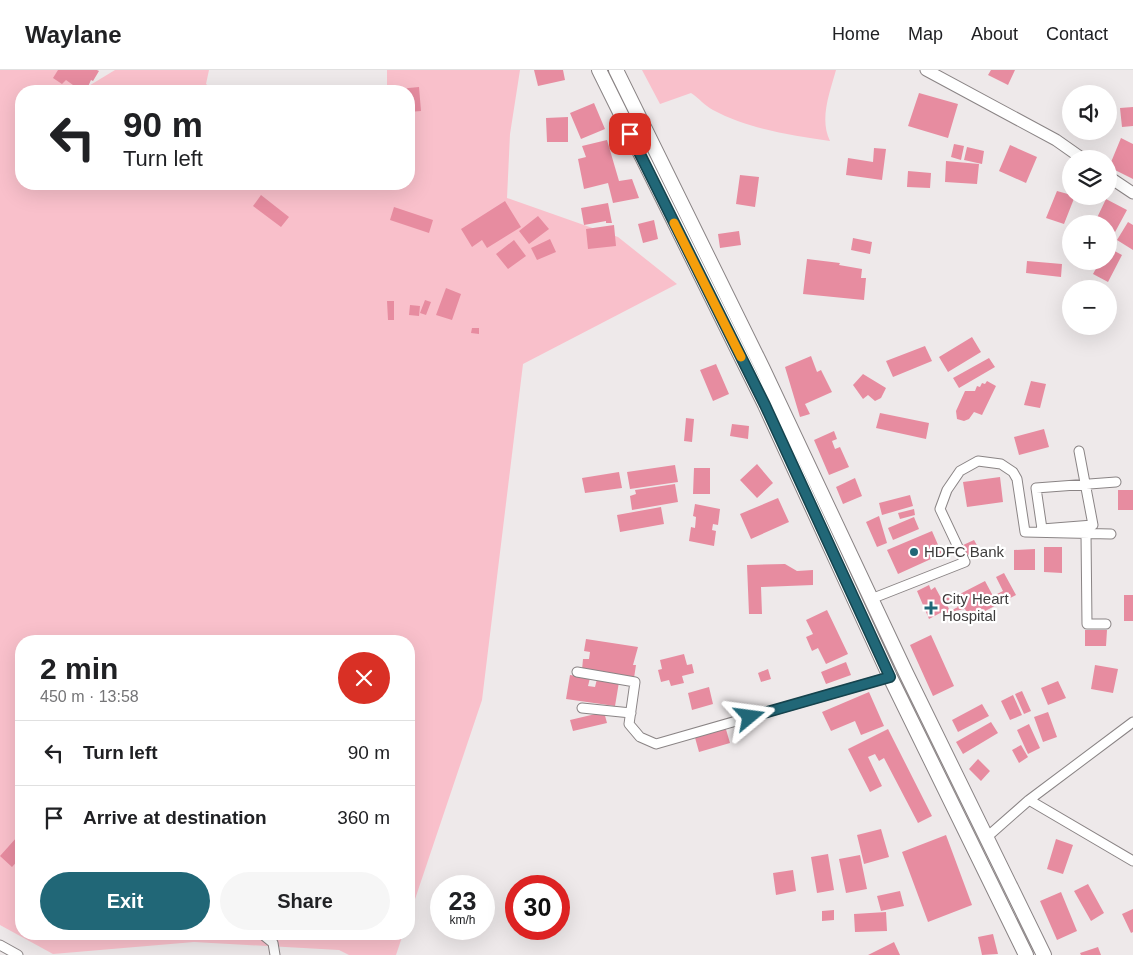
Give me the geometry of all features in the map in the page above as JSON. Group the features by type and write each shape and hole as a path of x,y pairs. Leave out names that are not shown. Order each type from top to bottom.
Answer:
{"main road":[{"path":"599,70 765,405 890,677 1026,955"},
{"path":"616,70 767,378 871,599 1044,955"},
{"path":"963,829 979,821"}],"street":[{"path":"926,70 1056,140 1070,150"},
{"path":"1117,182 1133,193"},
{"path":"1036,488 1042,529 1093,525 1079,451"},
{"path":"871,599 966,562 940,509 947,490 960,471 968,464 978,461 1001,464 1013,472 1019,489 1025,532 1111,534"},
{"path":"1019,489 1116,482"},
{"path":"1086,534 1087,624 1106,624"},
{"path":"577,672 635,682 629,724 640,737 656,744 890,677"},
{"path":"582,708 631,714"},
{"path":"987,838 1029,800 1133,722"},
{"path":"1029,800 1133,861"},
{"path":"269,940 272,943 275,955"},
{"path":"0,945 18,955"}],"shaded area":[{"path":"0,70 74,70 85,85 15,85 15,190 415,190 415,85 387,85 387,70 520,70 510,134 507,198 618,237 677,284 523,364 482,700 415,899 415,635 15,635 15,933 0,925"},
{"path":"115,70 209,70 207,85 90,85"},
{"path":"642,70 836,70 825,115 825,124 830,141 755,127 726,117 710,108 691,93 660,104"},
{"path":"27,940 401,940 396,955 349,955 339,950 194,942 53,954"}],"building":[{"path":"58,70 99,71 89,85 73,85 66,80 62,84 53,78"},
{"path":"534,70 563,70 565,80 538,86"},
{"path":"991,70 1015,70 1008,85 988,75"},
{"path":"415,87 419,87 421,111 415,112"},
{"path":"919,93 958,104 948,138 908,126"},
{"path":"594,103 605,129 581,139 570,113"},
{"path":"1133,107 1133,126 1122,127 1120,108"},
{"path":"568,117 568,142 547,142 546,118"},
{"path":"1121,138 1133,144 1133,179 1117,171 1116,150"},
{"path":"607,140 619,181 632,179 639,198 613,203 608,183 584,189 578,159 586,157 582,146"},
{"path":"954,144 964,146 961,160 951,157"},
{"path":"1010,145 1037,157 1026,183 999,171"},
{"path":"967,147 984,151 982,164 964,160"},
{"path":"874,148 886,149 882,180 846,175 848,158 873,162"},
{"path":"946,161 979,164 977,184 945,182"},
{"path":"908,171 931,173 930,188 907,187"},
{"path":"740,175 759,177 755,207 736,204"},
{"path":"1057,191 1062,192 1062,205 1071,205 1068,215 1062,215 1062,223 1046,218"},
{"path":"261,195 289,217 281,227 253,206"},
{"path":"505,201 521,227 487,248 482,240 472,247 461,229"},
{"path":"608,203 612,223 606,223 606,221 584,225 581,208"},
{"path":"1103,205 1117,205 1127,210 1117,228 1117,215 1098,215"},
{"path":"394,207 433,220 429,233 390,220"},
{"path":"538,216 549,229 529,244 519,231"},
{"path":"654,220 658,239 643,243 638,224"},
{"path":"1128,222 1133,225 1133,250 1117,240"},
{"path":"614,225 616,246 588,249 586,229"},
{"path":"739,231 741,245 720,248 718,234"},
{"path":"853,238 872,242 870,254 851,250"},
{"path":"550,239 556,252 537,260 531,248"},
{"path":"514,240 526,256 508,269 496,254"},
{"path":"1117,252 1122,255 1117,265"},
{"path":"807,259 840,263 839,265 862,269 861,278 866,278 864,300 803,294"},
{"path":"1027,261 1062,264 1061,277 1026,273"},
{"path":"1095,270 1114,270 1109,280 1104,280 1093,274"},
{"path":"446,288 461,294 452,320 436,315"},
{"path":"425,300 431,302 426,315 420,313"},
{"path":"387,301 394,301 394,320 388,320"},
{"path":"410,305 420,306 419,316 409,315"},
{"path":"472,328 479,328 479,334 471,333"},
{"path":"972,337 981,352 948,372 939,357"},
{"path":"925,346 932,361 893,377 886,361"},
{"path":"811,356 817,372 821,370 832,392 805,404 810,414 800,417 785,367"},
{"path":"989,358 995,367 959,388 953,378"},
{"path":"716,364 729,394 713,401 700,370"},
{"path":"863,374 886,388 881,398 875,401 868,395 863,399 853,385"},
{"path":"987,381 996,386 982,415 974,412 969,419 964,421 957,419 956,411 965,391 975,391 977,386 980,387 982,383 985,384"},
{"path":"1031,381 1046,384 1040,408 1024,405"},
{"path":"880,413 929,423 926,439 876,428"},
{"path":"686,418 694,419 692,442 684,441"},
{"path":"732,424 749,426 748,439 730,436"},
{"path":"1044,429 1049,447 1019,455 1014,437"},
{"path":"834,431 837,439 832,441 835,449 840,447 849,467 829,475 814,440"},
{"path":"757,464 773,483 757,498 740,480"},
{"path":"675,465 678,482 630,489 627,472"},
{"path":"694,468 710,468 710,494 693,494"},
{"path":"619,472 622,488 585,493 582,478"},
{"path":"1000,477 1003,502 967,507 963,482"},
{"path":"855,478 862,496 843,504 836,487"},
{"path":"675,484 678,502 632,510 630,496 636,494 635,490"},
{"path":"1118,490 1133,490 1133,510 1118,510"},
{"path":"910,495 913,506 882,515 879,503"},
{"path":"778,498 789,522 751,539 740,514"},
{"path":"695,504 720,509 718,525 713,524 712,530 716,531 714,546 689,541 691,527 695,528 696,517 693,516"},
{"path":"661,507 664,524 620,532 617,515"},
{"path":"914,509 915,515 900,519 898,513"},
{"path":"879,516 887,543 877,547 866,522"},
{"path":"914,517 919,529 893,540 888,528"},
{"path":"932,531 942,554 898,574 887,550"},
{"path":"974,540 979,549 966,556 961,546"},
{"path":"1044,547 1062,547 1062,573 1044,572"},
{"path":"1035,549 1035,570 1014,570 1014,550"},
{"path":"785,564 797,571 813,570 813,585 761,587 762,614 749,614 747,565"},
{"path":"1004,573 1016,595 964,622 959,615 966,611 965,609 955,611 954,615 952,610 958,607 955,603 959,601 956,596 985,581 993,596 1003,591 996,577"},
{"path":"929,585 931,590 935,587 941,598 950,593 954,599 946,603 951,613 945,616 942,612 929,619 917,591"},
{"path":"1124,595 1133,595 1133,621 1124,621"},
{"path":"827,610 848,654 826,664 818,648 812,651 806,637 813,634 806,620"},
{"path":"1085,630 1107,630 1106,646 1085,646"},
{"path":"931,635 954,686 933,696 910,645"},
{"path":"586,639 638,647 633,665 636,665 634,678 582,670 583,659 589,659 590,652 584,651"},
{"path":"684,654 687,665 692,664 694,673 682,676 684,683 671,686 669,680 661,682 658,670 662,669 660,660"},
{"path":"846,662 851,675 826,684 821,672"},
{"path":"1095,665 1118,669 1113,693 1091,689"},
{"path":"768,669 771,679 761,682 758,673"},
{"path":"570,675 590,678 588,686 595,687 597,679 619,682 615,706 566,699"},
{"path":"1058,681 1066,698 1048,705 1041,688"},
{"path":"709,687 713,704 692,710 688,693"},
{"path":"1022,691 1031,711 1024,714 1015,694"},
{"path":"869,692 884,726 861,735 855,721 831,731 822,712"},
{"path":"1013,695 1022,715 1010,720 1001,701"},
{"path":"982,704 989,716 958,732 952,720"},
{"path":"604,712 607,723 573,731 570,720"},
{"path":"1048,712 1057,737 1043,742 1034,717"},
{"path":"991,722 998,733 963,754 956,742"},
{"path":"1029,724 1040,748 1028,754 1017,730"},
{"path":"725,726 730,743 699,752 694,734"},
{"path":"888,729 932,816 918,823 884,758 879,761 875,754 868,757 882,786 870,792 848,749"},
{"path":"1021,745 1028,757 1019,763 1012,750"},
{"path":"978,759 990,771 981,781 969,769"},
{"path":"881,829 889,857 864,864 857,835"},
{"path":"946,835 972,905 928,922 902,852"},
{"path":"15,839 15,864 12,867 0,856"},
{"path":"1056,839 1073,845 1063,874 1047,869"},
{"path":"828,854 834,890 817,893 811,857"},
{"path":"860,855 867,889 846,893 839,859"},
{"path":"793,870 796,891 776,895 773,873"},
{"path":"1088,884 1104,913 1091,921 1074,891"},
{"path":"900,891 904,906 881,911 877,896"},
{"path":"1061,892 1077,931 1057,940 1040,901"},
{"path":"1133,909 1133,932 1131,933 1122,914"},
{"path":"834,910 834,920 822,921 822,911"},
{"path":"886,912 887,931 855,932 854,914"},
{"path":"993,934 998,954 982,955 978,937"},
{"path":"894,942 900,955 868,955"},
{"path":"1098,947 1101,955 1081,955 1080,953"}],"slow traffic":[{"path":"674,223 741,357"}],"place":[{"name":"HDFC Bank","path":"914,552"},
{"name":"City Heart Hospital","path":"931,608"}],"route":[{"path":"630,134 765,405 890,677 750,717"}]}
